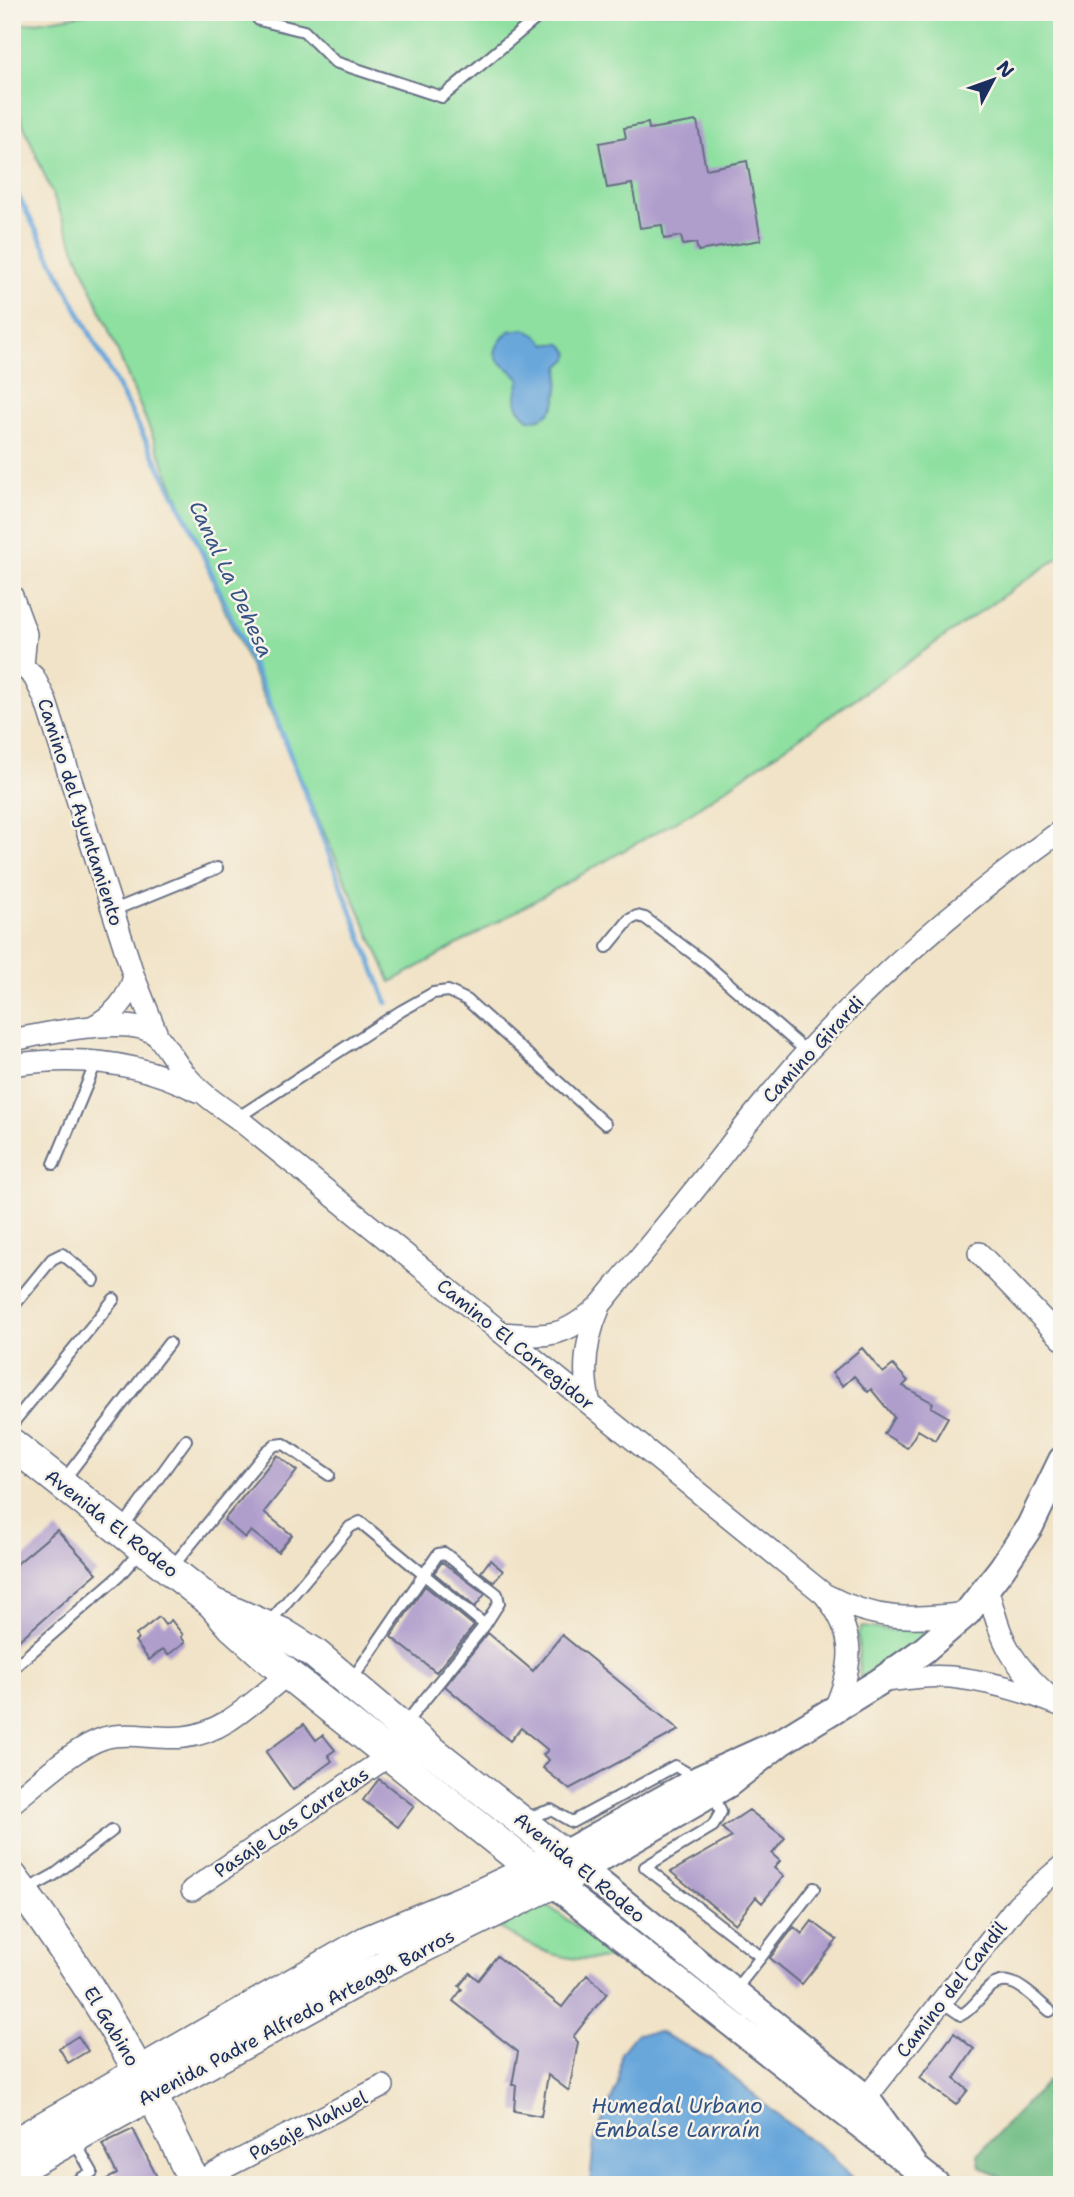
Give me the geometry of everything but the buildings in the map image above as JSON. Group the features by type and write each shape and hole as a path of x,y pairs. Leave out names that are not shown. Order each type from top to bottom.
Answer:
{"main road":[{"name":"Avenida El Rodeo","path":"12,1444 212,1602 255,1647 288,1674 544,1877"},
{"name":"Avenida El Rodeo","path":"212,1602 267,1626 305,1647 573,1861"},
{"name":"Avenida Padre Alfredo Arteaga Barros","path":"12,2172 73,2138 146,2082 367,1941 544,1877 573,1861"},
{"name":"El Gabino","path":"16,1889 86,1983 146,2082 195,2184"},
{"name":"Avenida Padre Alfredo Arteaga Barros","path":"12,2145 146,2082"}],"street":[{"path":"12,596 26,634 18,660"},
{"name":"Camino del Ayuntamiento","path":"18,660 34,677 45,699 134,977 158,1037"},
{"name":"Camino Girardi","path":"502,1333 552,1335 585,1319 601,1304 807,1052 865,993 931,933 1012,866 1062,830"},
{"path":"89,1028 105,1020 120,1006 134,977"},
{"path":"12,1040 121,1024 145,1029 158,1037"},
{"name":"Camino El Corregidor","path":"158,1037 186,1075 206,1096"},
{"name":"Camino El Corregidor","path":"12,1065 51,1060 97,1060 158,1075 206,1096 237,1118 824,1594 845,1606 876,1615 925,1619 967,1613"},
{"path":"979,1253 1062,1339"},
{"name":"Camino Girardi","path":"590,1404 585,1377 587,1346 601,1304"},
{"path":"573,1861 620,1809 743,1774 781,1742 880,1682 924,1650 967,1613 987,1587 1030,1526 1062,1460"},
{"path":"987,1587 997,1626 1010,1654 1028,1678 1060,1705"},
{"name":"Camino El Corregidor","path":"824,1594 840,1616 849,1641 847,1675 834,1710"},
{"path":"849,1641 854,1624 863,1618 876,1615"},
{"path":"977,1681 1000,1674 1008,1665 1010,1654"},
{"path":"12,1803 95,1742 115,1736 174,1738 205,1733 233,1717 288,1674"},
{"path":"880,1682 949,1677 977,1681 1060,1705"},
{"name":"Pasaje Las Carretas","path":"192,1890 390,1755"},
{"path":"573,1861 706,1786"},
{"name":"Avenida El Rodeo","path":"573,1861 866,2098 920,2180"},
{"name":"Camino del Candil","path":"859,2125 866,2098 1018,1904 1062,1866"},
{"name":"Avenida El Rodeo","path":"544,1877 859,2125 920,2180"},
{"name":"Pasaje Nahuel","path":"195,2184 383,2086"}],"lane":[{"path":"258,15 304,31 335,62 442,97 544,12"},
{"path":"114,910 217,868"},
{"path":"607,947 629,920 637,916 645,918 704,962 807,1052"},
{"path":"237,1118 401,1011 433,993 448,991 467,1000 605,1124"},
{"path":"54,1164 97,1060"},
{"path":"12,1308 58,1255 62,1254 94,1280"},
{"path":"12,1424 114,1299"},
{"path":"61,1483 169,1343"},
{"path":"12,1669 119,1576 132,1538 186,1440"},
{"path":"171,1569 267,1451 275,1446 284,1444 329,1475"},
{"path":"267,1626 355,1523 360,1522 485,1625"},
{"path":"350,1682 438,1554 444,1553 497,1594 499,1603 485,1625 402,1727"},
{"path":"706,1786 721,1812 713,1826 645,1867 761,1957"},
{"path":"520,1820 551,1810 572,1822 620,1809"},
{"path":"16,1889 54,1875 112,1831"},
{"path":"733,1991 814,1888"},
{"path":"942,2002 961,2015 969,2011 994,1982 1005,1980 1017,1984 1050,2011"},
{"path":"70,2185 92,2172 73,2138"},
{"path":"12,2172 19,2185"}],"green space":[{"path":"97,12 1062,12 1062,555 692,812 391,982 226,613 12,97 12,26"},
{"path":"862,1627 921,1630 923,1633 895,1659 860,1678 858,1634"},
{"path":"544,1903 619,1957 583,1959 555,1955 497,1927"},
{"path":"1062,2066 1062,2185 1037,2185 1029,2179 1017,2185 980,2167 978,2154"}],"water":[{"path":"525,329 546,344 562,344 570,353 560,366 558,393 553,407 541,418 530,420 520,411 516,402 520,379 495,353 509,331"},
{"name":"Humedal Urbano Embalse Larraín","path":"659,2032 712,2059 782,2119 831,2155 857,2185 590,2185 594,2141 618,2084 621,2053 636,2034"}],"waterway":[{"name":"Canal La Dehesa","path":"12,184 190,525 274,713 387,1003"}]}
